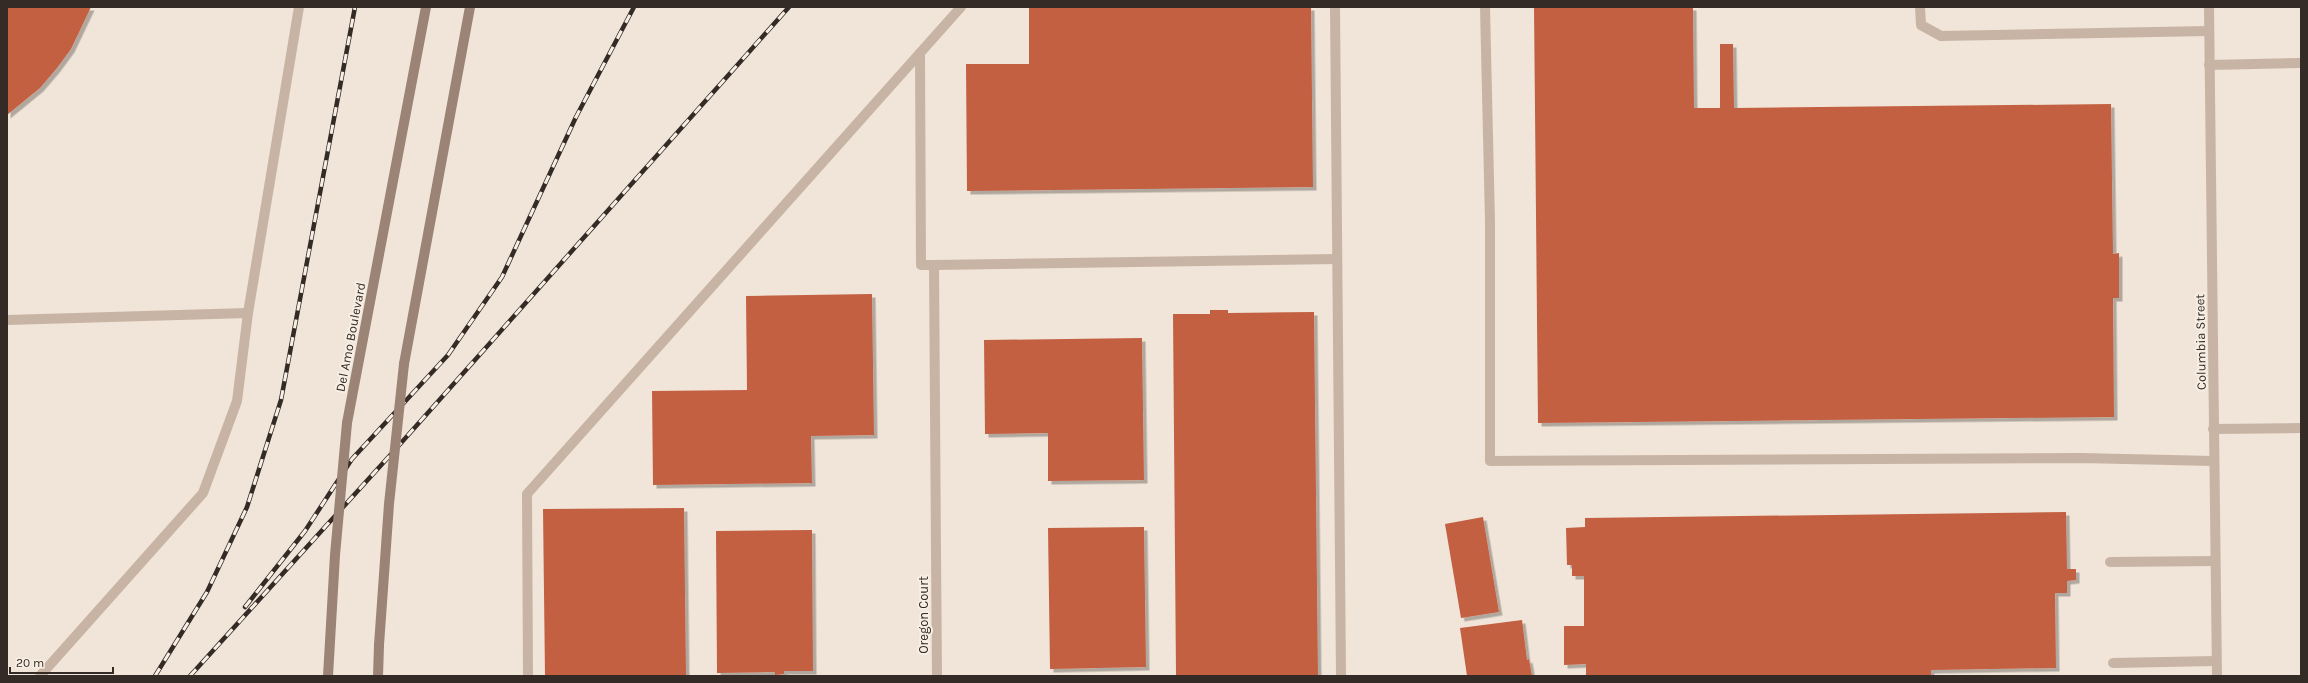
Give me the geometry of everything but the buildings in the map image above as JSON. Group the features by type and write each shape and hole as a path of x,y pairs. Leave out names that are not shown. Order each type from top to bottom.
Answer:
{"main road":[{"name":"Del Amo Boulevard","path":"328,676 335,555 347,423 426,7"},
{"path":"378,676 390,504 404,364 470,7"}],"street":[{"path":"40,676 202,493 237,401 248,313 300,7"},
{"path":"528,676 527,494 961,7"},
{"path":"1335,7 1341,676"},
{"path":"1485,7 1490,222 1490,461 2098,458 2214,461"},
{"path":"1920,7 1921,25 1941,36 2210,31"},
{"name":"Columbia Street","path":"2209,7 2216,676"},
{"path":"920,54 921,265 1337,259"},
{"path":"2210,65 2301,63"},
{"name":"Oregon Court","path":"934,265 936,676"},
{"path":"7,320 248,313"},
{"path":"2214,429 2301,428"},
{"path":"2110,562 2215,561"},
{"path":"2113,663 2216,661"}],"railway":[{"path":"155,676 207,592 247,507 281,400 355,7"},
{"path":"245,607 305,531 352,459 448,355 502,277 576,117 634,7"},
{"path":"190,676 393,452 789,7"}]}
